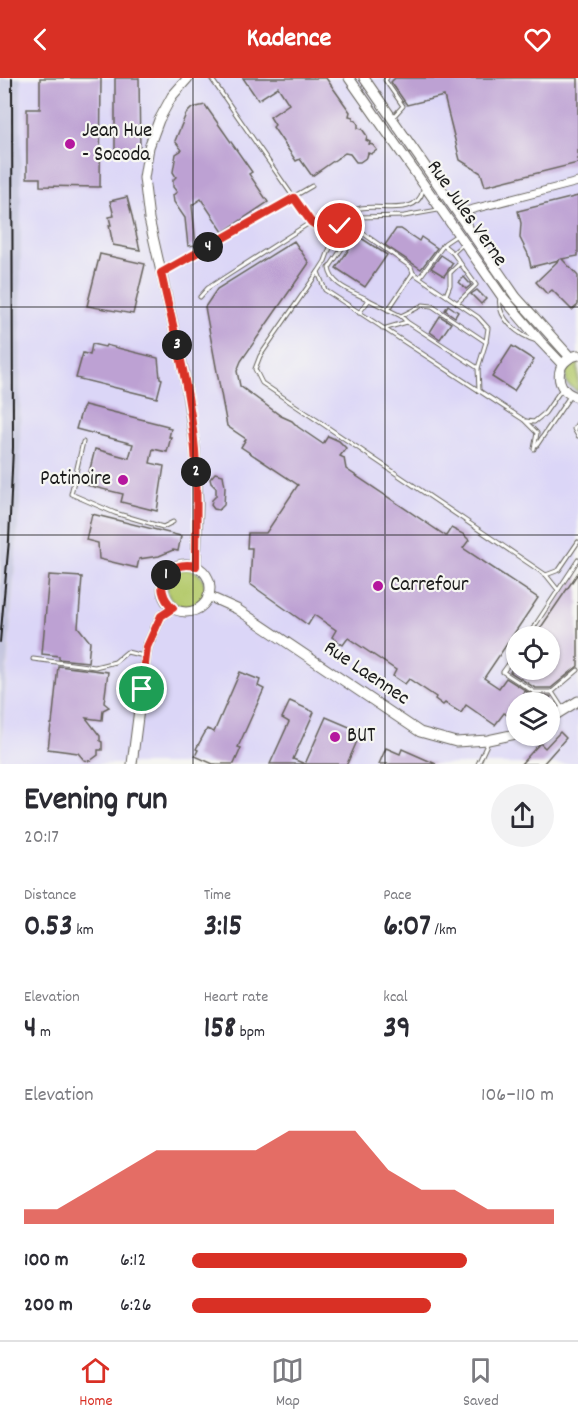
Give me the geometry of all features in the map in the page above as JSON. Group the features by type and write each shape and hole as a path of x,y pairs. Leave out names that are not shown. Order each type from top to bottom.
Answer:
{"street":[{"path":"188,78 172,96 159,120 149,147 144,178 149,219 184,373 195,448 198,504 196,566"},
{"name":"Rue Jules Verne","path":"349,78 501,295 562,364"},
{"name":"Rue Jules Verne","path":"364,78 524,307 574,356"},
{"path":"458,213 578,182"},
{"path":"574,356 562,364 558,376 562,388 574,396"},
{"path":"180,564 196,566 209,582 208,596 200,608 193,611 179,611 173,608 163,596 163,580 167,573 180,564"},
{"name":"Rue Laennec","path":"208,596 237,609 420,732 456,742 506,736"},
{"path":"132,764 147,647 161,616 173,608"},
{"path":"560,712 578,701"}],"lane":[{"path":"211,78 311,222 319,227 324,236 334,237"},
{"path":"387,78 385,80 403,106 392,119"},
{"path":"161,273 312,186"},
{"path":"319,227 324,218 334,218 362,208 416,204 422,198 424,186"},
{"path":"340,226 358,217 404,216 441,209"},
{"path":"334,218 340,226 339,232 334,237 325,261 260,356 255,369 262,383 546,575 558,590"},
{"path":"200,297 208,288 311,222"},
{"path":"388,310 412,273 411,267 361,232 353,232 328,268 330,276 336,283 388,310 401,316 478,368"},
{"path":"420,278 443,246 461,239"},
{"path":"453,253 461,239"},
{"path":"443,246 453,253 476,285 457,303"},
{"path":"446,295 450,285 450,273 460,263"},
{"path":"318,272 325,290 524,420 537,433 535,448 574,396"},
{"path":"412,273 478,317 488,328 478,368 479,391"},
{"path":"359,313 369,300"},
{"path":"401,316 423,305 432,306 486,342"},
{"path":"383,329 407,322"},
{"path":"524,420 534,422 545,413 562,388"},
{"path":"578,423 574,429 578,436"},
{"path":"83,442 70,494 116,513 163,527 174,522"},
{"path":"546,575 559,570 577,545"},
{"path":"577,545 577,552"},
{"path":"535,626 578,560"},
{"path":"33,659 95,667 115,662 127,651 146,656"},
{"path":"552,692 578,670"},
{"path":"515,680 534,692"},
{"path":"560,704 564,710"},
{"path":"478,764 488,740"}],"shaded area":[{"path":"0,78 21,78 21,192 20,499 0,756"},
{"path":"21,78 578,78 578,764 0,764 20,499"}],"green space":[{"path":"578,360 578,392 567,384 565,376 569,366"},
{"path":"186,569 200,574 205,588 200,602 186,607 172,602 167,588 172,574"}],"building":[{"name":"Jean Hue - Socoda","path":"40,78 101,78 100,187 40,186 40,178 27,178 27,109 40,109"},
{"name":"Jean Hue - Socoda","path":"115,78 139,78 140,153 115,153"},
{"path":"243,78 326,78 350,112 349,116 353,117 358,128 362,129 367,136 366,140 377,150 371,154 368,153 367,157 360,162 356,162 350,154 345,153 312,176 300,159 296,161 273,127 275,125 270,117 289,104 278,87 258,100"},
{"path":"395,78 578,78 578,163 485,186 481,173 460,160 444,96 407,105 391,82"},
{"path":"205,105 252,172 249,174 268,202 223,232 201,199 192,205 196,245 188,246 185,218 174,202 173,195 177,192 173,187 173,180 176,177 173,172 176,154 182,150 175,141 186,114 192,108"},
{"path":"578,196 578,256 562,259 578,276 578,305 572,310 552,290 547,294 536,282 559,260 531,267 528,254 520,238 521,223 518,211"},
{"path":"127,197 140,250 113,245 109,217 114,216 110,201"},
{"path":"396,229 401,229 419,241 421,237 437,248 421,269 385,245"},
{"path":"358,236 387,255 365,287 336,268"},
{"path":"294,241 309,263 241,361 237,371 240,386 323,444 328,436 339,441 346,448 340,456 344,458 346,469 446,536 451,528 463,534 469,540 463,548 538,598 519,626 506,626 506,645 484,678 499,688 506,678 528,692 506,692 506,714 504,713 495,725 466,705 461,713 445,703 443,705 435,699 436,697 409,679 405,684 393,676 396,670 348,638 343,645 332,637 336,630 314,615 308,625 250,584 252,548 247,548 248,533 266,533 298,485 241,447 246,439 227,426 205,307 217,289"},
{"path":"100,254 145,264 133,314 87,306"},
{"path":"441,255 453,263 444,276 431,268"},
{"path":"464,277 471,285 466,289 459,282"},
{"path":"477,290 486,299 481,304 471,294"},
{"path":"448,305 458,312 455,317 445,310"},
{"path":"440,316 451,323 440,339 430,332"},
{"path":"92,344 105,347 106,345 158,358 162,379 157,398 76,378 83,353 90,355"},
{"path":"512,346 534,360 514,391 492,377"},
{"path":"85,405 168,426 167,428 171,429 167,452 153,449 150,463 164,466 157,511 121,502 123,494 86,485 95,449 129,458 133,444 76,429"},
{"path":"215,473 223,475 225,487 224,505 219,510 214,509 211,505 216,496 216,488 210,479"},
{"path":"92,514 181,536 178,551 173,550 159,556 139,559 137,568 99,559 98,543 86,540"},
{"path":"578,573 578,666 551,688 535,688 522,680 560,680 560,626 542,626"},
{"path":"49,575 82,577 78,627 90,642 88,662 59,659 59,656 42,654"},
{"path":"58,666 108,672 104,703 109,707 103,710 102,720 86,718 102,742 102,750 98,750 98,755 90,761 84,760 78,753 48,749"},
{"path":"240,672 260,680 258,686 264,689 238,747 241,748 234,764 213,764 195,756 198,750 196,749 207,729 214,732"},
{"path":"290,701 314,712 293,759 305,764 270,764 289,722 282,718"},
{"name":"BUT","path":"326,717 361,732 347,764 305,764"},
{"path":"560,732 566,738 560,745"},
{"path":"537,746 545,748 559,746 543,764 521,764"},
{"path":"386,748 400,754 402,749 436,764 379,764"}],"railway":[{"path":"0,642 9,540 13,447 12,78"}],"place":[{"name":"Jean Hue - Socoda","path":"70,144"},
{"name":"Patinoire","path":"123,480"},
{"name":"Carrefour","path":"378,586"},
{"name":"BUT","path":"335,737"}],"route":[{"path":"142,689 147,647 161,616 173,608 163,596 163,580 167,573 180,564 196,566 198,504 195,448 184,373 161,273 294,198 311,222 319,227 322,220 328,217 337,220 340,226"}]}
